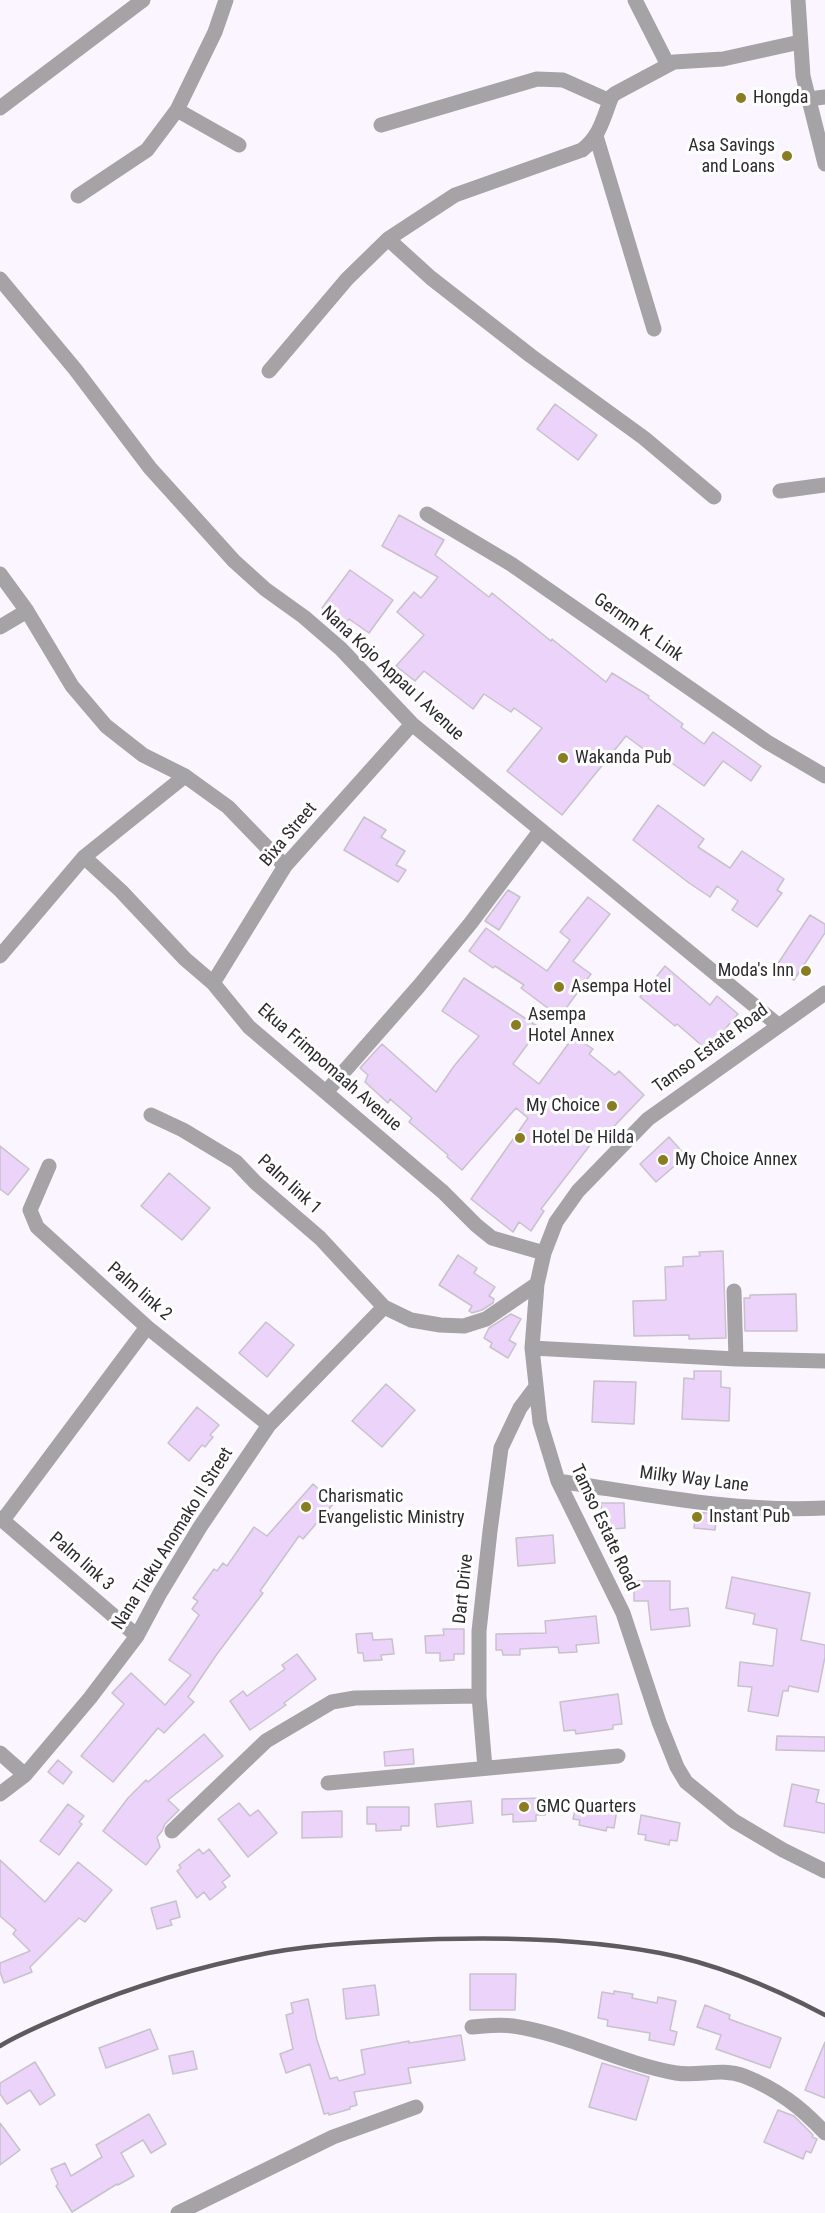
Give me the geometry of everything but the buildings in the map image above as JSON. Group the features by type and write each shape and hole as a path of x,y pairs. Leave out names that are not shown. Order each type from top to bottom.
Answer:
{"street":[{"path":"0,108 143,0"},
{"path":"78,196 147,150 177,110 215,32 226,0"},
{"path":"635,0 668,65"},
{"path":"798,0 803,76 825,164"},
{"path":"269,371 347,279 388,239 455,195 582,150 596,136 610,101 616,93 668,65 682,61 723,59 800,42"},
{"path":"381,125 537,79 563,80 610,101"},
{"path":"809,99 825,97"},
{"path":"177,110 239,145"},
{"path":"596,136 654,329"},
{"path":"388,239 431,278 531,356 644,438 714,497"},
{"name":"Nana Kojo Appau I Avenue","path":"0,279 75,369 150,468 205,531 265,589 304,617 341,649 412,724 778,1025"},
{"path":"780,491 825,485"},
{"name":"Germm K. Link","path":"427,514 511,564 767,742 825,776"},
{"path":"0,574 27,611 72,686 106,726 143,755 185,776 228,807 285,866"},
{"path":"0,627 27,611"},
{"name":"Bixa Street","path":"213,983 285,866 412,724"},
{"path":"0,956 84,857 185,776"},
{"path":"326,1092 470,924 540,831"},
{"name":"Ekua Frimpomaah Avenue","path":"84,857 122,891 185,959 213,983 249,1027 426,1178 492,1238 544,1254"},
{"name":"Tamso Estate Road","path":"825,993 648,1119 578,1191 556,1222 544,1254 537,1284 532,1348 540,1422 558,1481 623,1613 632,1646 668,1747 686,1782 734,1821 783,1850 825,1871"},
{"name":"Palm link 1","path":"151,1115 183,1130 236,1162 255,1183 320,1238 384,1307"},
{"name":"Palm link 2","path":"49,1166 30,1210 37,1227 147,1327 269,1425"},
{"path":"384,1307 411,1320 464,1326 486,1318 537,1284"},
{"path":"734,1292 736,1359"},
{"name":"Nana Tieku Anomako II Street","path":"0,1794 25,1776 90,1698 137,1636 200,1527 269,1425 384,1307"},
{"path":"1,1519 147,1327"},
{"path":"532,1348 736,1359 825,1361"},
{"name":"Dart Drive","path":"485,1768 479,1696 479,1631 501,1448 520,1408 535,1388"},
{"name":"Milky Way Lane","path":"558,1481 711,1503 825,1508"},
{"name":"Palm link 3","path":"1,1519 137,1636"},
{"path":"172,1831 266,1741 332,1702 355,1698 479,1696"},
{"path":"0,1753 25,1776"},
{"path":"328,1783 618,1756"},
{"path":"472,2027 496,2025 536,2031 618,2058 678,2073 731,2072 767,2086 802,2108 825,2133"},
{"path":"178,2213 333,2137 416,2107"}],"railway":[{"path":"0,2046 36,2027 97,2002 169,1977 219,1964 268,1953 310,1947 419,1940 495,1938 550,1940 633,1948 724,1970 786,1995 825,2015"}],"place":[{"name":"Hongda","path":"741,98"},
{"name":"Asa Savings and Loans","path":"787,156"},
{"name":"Wakanda Pub","path":"563,758"},
{"name":"Moda's Inn","path":"806,971"},
{"name":"Asempa Hotel","path":"559,987"},
{"name":"Asempa Hotel Annex","path":"516,1025"},
{"name":"My Choice","path":"612,1106"},
{"name":"Hotel De Hilda","path":"520,1138"},
{"name":"My Choice Annex","path":"663,1160"},
{"name":"Charismatic Evangelistic Ministry","path":"306,1507"},
{"name":"Instant Pub","path":"697,1517"},
{"name":"GMC Quarters","path":"524,1807"}]}
